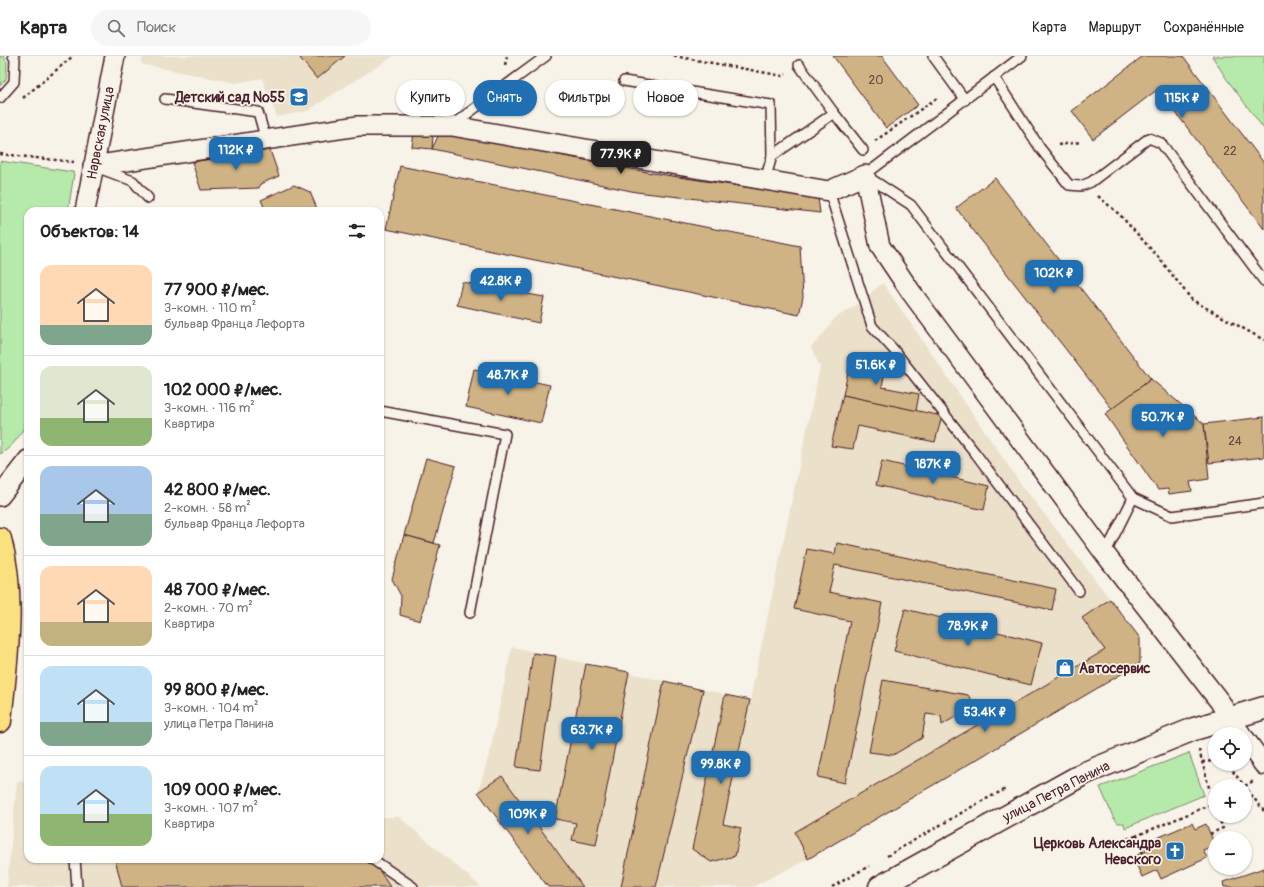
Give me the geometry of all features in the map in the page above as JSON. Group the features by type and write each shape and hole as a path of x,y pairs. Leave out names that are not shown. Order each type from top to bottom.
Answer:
{"main road":[{"path":"0,539 6,561 9,620 0,721"},
{"name":"улица Петра Панина","path":"880,887 1085,773 1194,728 1235,726 1264,708"}],"street":[{"name":"Нарвская улица","path":"85,207 86,164 116,56"},
{"path":"86,164 358,126 452,126 829,191 865,175 880,246 911,292 1105,554 1220,702 1235,726"},
{"path":"0,496 24,465"},
{"path":"1252,748 1264,764"}],"lane":[{"path":"0,98 14,82 16,59 13,56"},
{"path":"452,126 546,56"},
{"path":"933,56 964,100"},
{"path":"1022,56 865,175 911,205 1133,498 1172,516 1264,503"},
{"path":"799,64 863,150"},
{"path":"994,77 1040,148 1069,185 1081,186 1091,182 1149,138 1161,143 1264,281"},
{"path":"625,81 770,105 772,156 765,180"},
{"path":"165,99 258,112 266,140"},
{"path":"772,156 834,112"},
{"path":"86,164 133,182 148,198"},
{"path":"829,191 872,326 893,349 971,447 1079,591"},
{"path":"384,412 505,434 470,613"},
{"path":"1105,554 1133,498"},
{"path":"75,863 76,887"},
{"path":"378,863 413,887"}],"path":[{"path":"18,102 73,56"},
{"path":"674,56 783,76 799,64"},
{"path":"863,150 955,86"},
{"path":"1040,148 1081,142"},
{"path":"0,154 86,164"},
{"path":"1081,186 1097,196 1120,215 1159,258 1192,300 1264,340"},
{"path":"1194,728 1208,787"},
{"path":"1202,762 1208,762"},
{"path":"1233,771 1264,811"},
{"path":"1116,843 1208,806"},
{"path":"1216,831 1223,828 1221,823"},
{"path":"1136,836 1143,853"}],"shaded area":[{"name":"Детский сад №55","path":"143,56 394,56 307,111 277,117 262,78 236,83 141,64"},
{"path":"883,283 1018,480 1140,638 808,859 752,887 548,887 478,792 490,752 512,647 750,700 820,367 811,347 822,336 835,318 855,306"},
{"path":"17,781 24,782 24,863 384,863 384,817 399,817 481,887 7,887"}],"green space":[{"path":"0,56 3,56 7,62 6,79 0,86"},
{"path":"1212,56 1264,56 1264,129 1226,78"},
{"path":"0,161 73,172 74,174 69,207 24,207 24,426 14,443 0,454"},
{"path":"1189,753 1204,795 1125,828 1124,823 1118,823 1113,817 1100,787"}],"building":[{"path":"303,56 345,56 317,79 300,58"},
{"path":"833,56 882,56 918,105 886,128"},
{"path":"1143,56 1183,56 1264,163 1264,229 1158,89 1093,139 1072,111"},
{"path":"440,132 652,173 818,198 820,213 636,192 432,149"},
{"path":"414,133 433,136 432,149 412,147"},
{"path":"270,150 279,176 260,184 259,188 201,190 192,162"},
{"path":"400,166 800,246 803,297 799,315 386,229"},
{"path":"995,178 1151,379 1112,409 956,208"},
{"path":"294,185 310,192 316,207 264,207 261,200"},
{"path":"462,282 544,297 539,323 457,305"},
{"path":"851,358 886,365 882,387 919,394 916,411 843,395"},
{"path":"474,369 550,385 541,423 466,407"},
{"path":"1151,379 1204,424 1209,479 1190,482 1192,491 1169,494 1168,489 1158,490 1105,414"},
{"path":"843,395 942,416 935,442 858,426 853,449 831,446"},
{"path":"1264,417 1264,457 1209,463 1204,424"},
{"path":"426,458 456,466 434,543 404,535"},
{"path":"882,461 989,486 984,510 876,485"},
{"path":"404,535 440,545 420,621 400,615 401,596 392,579"},
{"path":"837,543 1056,589 1052,610 835,565 829,592 882,603 845,783 818,777 850,621 794,609 807,549 835,554"},
{"path":"1110,599 1140,638 1140,663 808,859 795,832 1105,650 1082,618"},
{"path":"905,609 1042,643 1031,685 894,651"},
{"path":"533,653 556,656 540,770 516,767"},
{"path":"586,664 629,672 596,845 572,840 576,823 555,819"},
{"path":"883,680 968,695 975,705 942,725 941,716 926,714 922,738 893,755 869,752"},
{"path":"664,681 703,690 656,887 621,887"},
{"path":"725,695 750,700 723,824 741,828 735,856 711,862 692,849"},
{"path":"502,776 583,887 548,887 478,792"},
{"name":"Церковь Александра Невского","path":"1192,823 1195,829 1206,824 1209,831 1208,848 1203,850 1207,858 1161,879 1157,870 1142,877 1133,857 1146,851 1143,844"},
{"path":"116,863 375,863 390,887 122,887"},
{"path":"1264,868 1264,887 1224,887 1223,882 1244,875 1252,875 1252,872"}],"place":[{"name":"Детский сад №55","path":"299,97"},
{"name":"Автосервис","path":"1065,668"},
{"name":"Церковь Александра Невского","path":"1175,851"}]}
